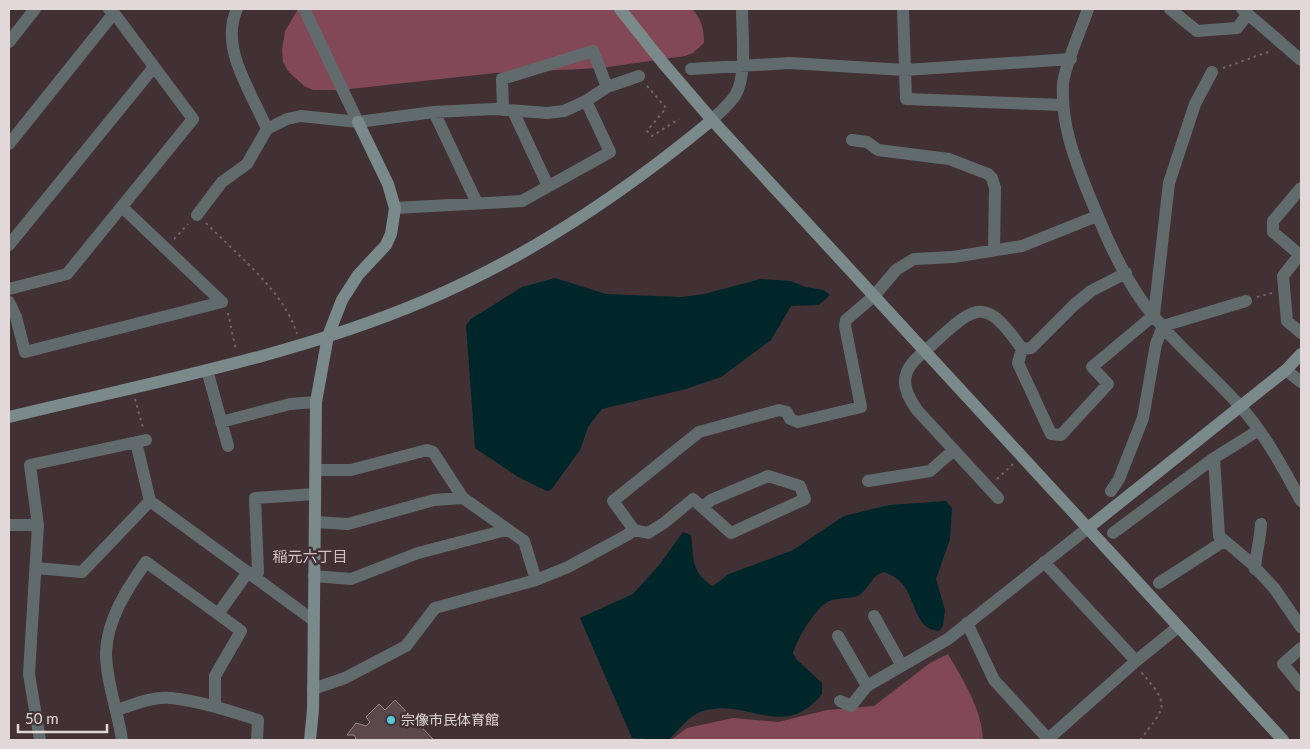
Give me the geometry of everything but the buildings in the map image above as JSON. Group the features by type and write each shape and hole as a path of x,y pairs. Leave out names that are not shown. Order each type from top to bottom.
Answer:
{"street":[{"path":"9,42 36,9"},
{"path":"237,9 232,19 231,40 235,57 267,129"},
{"path":"304,9 388,184 395,208 391,234 377,256 348,288 328,336 316,402 313,689 310,740"},
{"path":"620,9 712,120 1283,740"},
{"path":"9,417 207,370 300,345 424,301 514,257 626,188 712,120 736,95 742,65 742,9"},
{"path":"903,9 906,99 1063,105"},
{"path":"1088,9 1063,82 1063,105 1068,138 1114,256 1134,289 1163,326 1240,407 1258,430 1281,464 1301,501"},
{"path":"1170,9 1197,31 1237,28 1245,12 1301,60"},
{"path":"9,144 111,11 193,119 67,274 9,289"},
{"path":"548,186 508,110 502,79 593,51 607,87"},
{"path":"691,69 789,63 905,70 1071,59"},
{"path":"9,246 154,67"},
{"path":"1022,349 1018,364 1052,434 1061,435 1108,384 1092,367 1154,315 1169,183 1195,104 1212,72"},
{"path":"197,215 222,182 246,164 267,129 287,119 301,116 358,122 434,112 508,110 548,114 564,111 586,101 607,87 639,76"},
{"path":"395,208 522,201 610,152 586,101"},
{"path":"434,112 476,203"},
{"path":"852,140 867,142 878,150 949,159 988,174 992,178 995,188 994,250"},
{"path":"1301,188 1273,221 1273,232 1300,254 1283,276 1287,321 1301,333"},
{"path":"122,207 222,302"},
{"path":"634,530 613,501 699,432 779,410 787,412 790,419 798,422 861,407 845,326 846,320 874,296 896,270 914,259 953,257 1022,246 1097,216"},
{"path":"1022,349 1031,348 1074,305 1091,291 1126,273"},
{"path":"1163,326 1246,301"},
{"path":"9,302 16,317 25,352 222,302"},
{"path":"998,498 917,410 909,398 905,385 906,374 925,351 963,316 972,312 983,312 994,316 1022,349"},
{"path":"1111,491 1119,479 1143,418 1156,344 1163,326"},
{"path":"840,701 851,706 867,686 901,664 948,639 1286,370 1301,354"},
{"path":"207,370 228,446"},
{"path":"1286,370 1301,382"},
{"path":"221,422 290,404 316,402"},
{"path":"1113,533 1214,458 1258,430"},
{"path":"40,740 29,674 38,525 30,465 141,441 150,501 313,620"},
{"path":"316,470 350,470 427,450 433,452 463,498 524,541 536,580"},
{"path":"868,481 930,471 954,450"},
{"path":"1214,458 1219,536 1274,588 1301,627"},
{"path":"313,689 345,678 406,646 435,608 536,580 568,567 634,530 648,533 664,523 693,499 731,533 806,499 800,486 768,476 711,500 703,507"},
{"path":"218,614 251,575 258,572 256,498 315,494"},
{"path":"315,522 348,524 434,500 463,498"},
{"path":"36,568 82,572 150,501"},
{"path":"1255,569 1256,547 1260,542 1261,524"},
{"path":"9,525 38,525"},
{"path":"314,576 351,579 418,553 506,530"},
{"path":"1159,582 1224,541"},
{"path":"122,740 106,653 110,627 122,599 146,562 240,631 215,676 215,707"},
{"path":"1044,562 1134,662"},
{"path":"874,616 901,664"},
{"path":"967,623 994,680 1048,740 1134,662 1178,627"},
{"path":"838,636 867,686"},
{"path":"1301,648 1283,664 1301,686"},
{"path":"117,710 142,702 169,698 215,707 258,720 256,740"}],"path":[{"path":"1212,72 1286,46"},
{"path":"639,76 666,108 647,131 652,136 679,119"},
{"path":"166,248 197,215 272,290 291,316 300,345"},
{"path":"1246,301 1284,289"},
{"path":"222,302 226,306 239,362"},
{"path":"132,387 141,441"},
{"path":"988,488 1021,457"},
{"path":"1134,662 1158,691 1163,705 1161,713 1140,740"}],"shaded area":[{"path":"298,9 692,9 702,25 704,43 693,53 685,56 601,68 495,73 341,90 313,90 304,86 288,71 283,62 282,50 285,31"},
{"path":"948,654 975,706 982,728 983,740 671,740 687,728 733,718 778,722 827,710 874,706 930,663"}],"water":[{"path":"555,278 606,294 681,297 704,294 761,279 791,281 806,287 824,290 830,295 819,305 791,306 771,340 721,377 686,389 602,409 588,427 580,450 551,490 547,491 518,477 475,448 466,325 471,319 522,287"},
{"path":"946,501 952,508 950,539 936,579 945,610 943,626 939,631 931,629 921,620 908,592 900,581 884,572 880,573 859,595 852,598 836,599 826,603 814,615 803,631 793,653 796,659 822,683 822,694 807,708 793,715 779,717 719,708 703,711 692,716 668,740 632,738 580,618 633,594 660,564 683,532 691,535 694,564 697,570 713,586 729,574 793,550 844,516 889,505"}],"place":[{"name":"宗像市民体育館","path":"391,720"}],"district":[{"name":"稲元六丁目","path":"310,557"}]}
